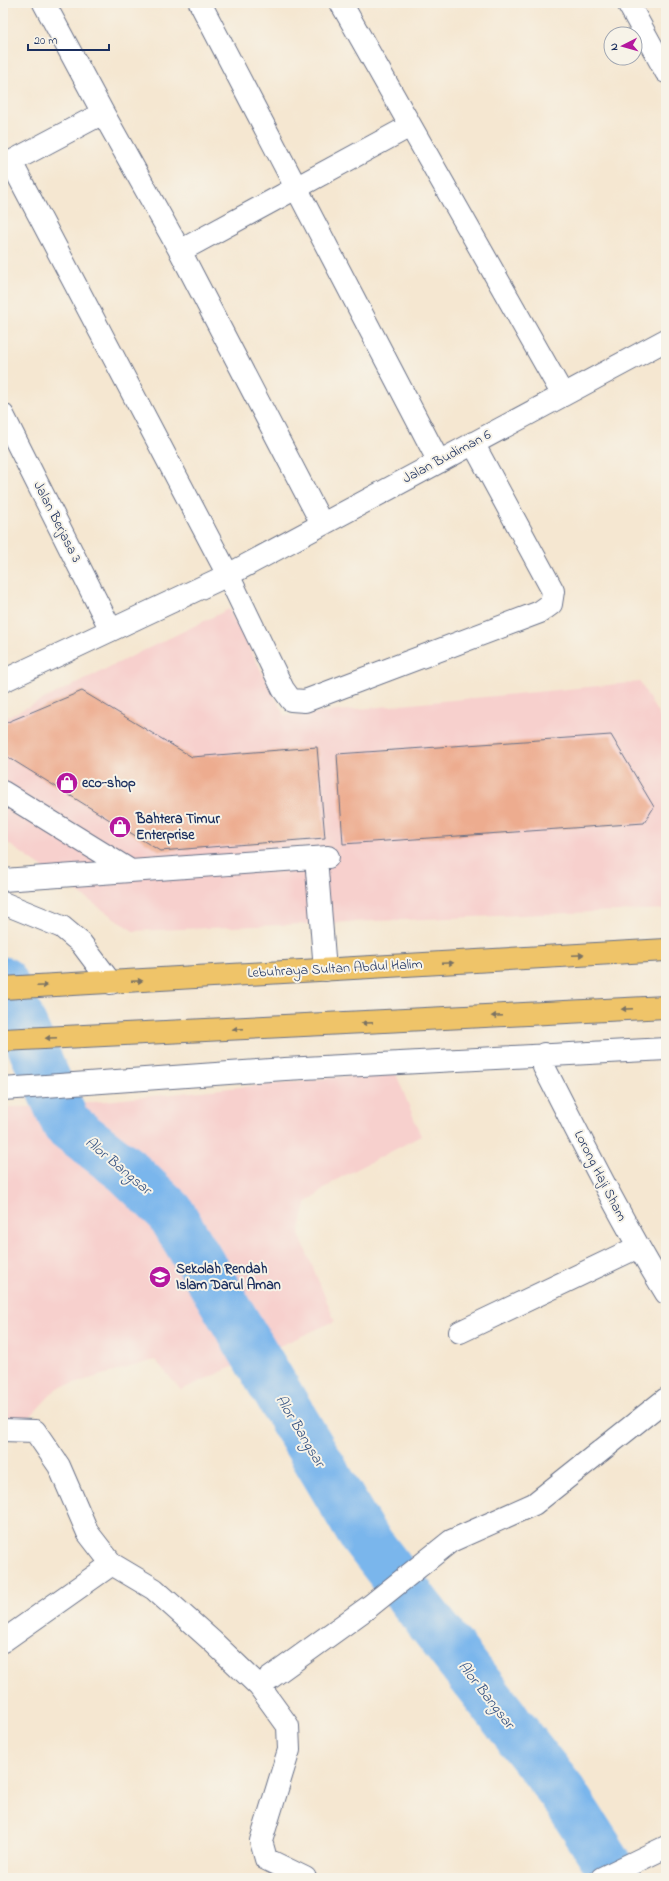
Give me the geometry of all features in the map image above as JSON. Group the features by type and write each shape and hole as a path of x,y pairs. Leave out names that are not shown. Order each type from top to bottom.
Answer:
{"main road":[{"name":"Lebuhraya Sultan Abdul Halim","path":"3,988 666,950"},
{"path":"3,1040 90,1037 666,1007"}],"street":[{"path":"44,3 102,113 180,251 322,524"},
{"path":"200,3 439,462"},
{"path":"341,3 563,395"},
{"path":"628,3 666,72"},
{"path":"102,113 7,164 228,575 283,689 291,700 305,701 540,612 551,604 553,591 473,443"},
{"path":"180,251 410,126"},
{"name":"Jalan Budiman 6","path":"3,681 228,575 666,340"},
{"name":"Jalan Berjasa 3","path":"3,415 111,630"},
{"path":"3,792 131,871"},
{"path":"3,880 322,858 325,970"},
{"path":"3,903 62,927 81,943 111,983"},
{"path":"3,1089 285,1069 544,1054 666,1049"},
{"name":"Lorong Haji Sham","path":"544,1054 544,1066 604,1185 638,1247 666,1293"},
{"path":"460,1332 638,1247"},
{"path":"259,1686 370,1606 452,1541 534,1504 666,1399"},
{"path":"3,1430 35,1431 58,1466 88,1533 112,1564 154,1589 212,1641 259,1686 288,1726 289,1750 261,1841 266,1860 305,1878"},
{"path":"3,1641 112,1564"},
{"path":"602,1878 666,1847"}],"shaded area":[{"path":"229,609 285,716 640,682 666,728 666,909 133,931 3,840 3,719"},
{"name":"Sekolah Rendah Islam Darul Aman","path":"395,1071 421,1136 336,1180 306,1203 299,1234 335,1321 181,1390 155,1360 57,1388 28,1419 3,1419 3,1107 46,1107"}],"building":[{"path":"82,691 192,757 317,747 325,838 160,851 3,754 3,724"},
{"path":"611,735 654,807 644,823 343,844 337,754"}],"waterway":[{"name":"Alor Bangsar","path":"3,981 66,1124 126,1170 170,1212 361,1533 562,1792 607,1862 614,1878"}],"place":[{"name":"eco-shop","path":"67,783"},
{"name":"Bahtera Timur Enterprise","path":"120,827"},
{"name":"Sekolah Rendah Islam Darul Aman","path":"160,1277"}]}
